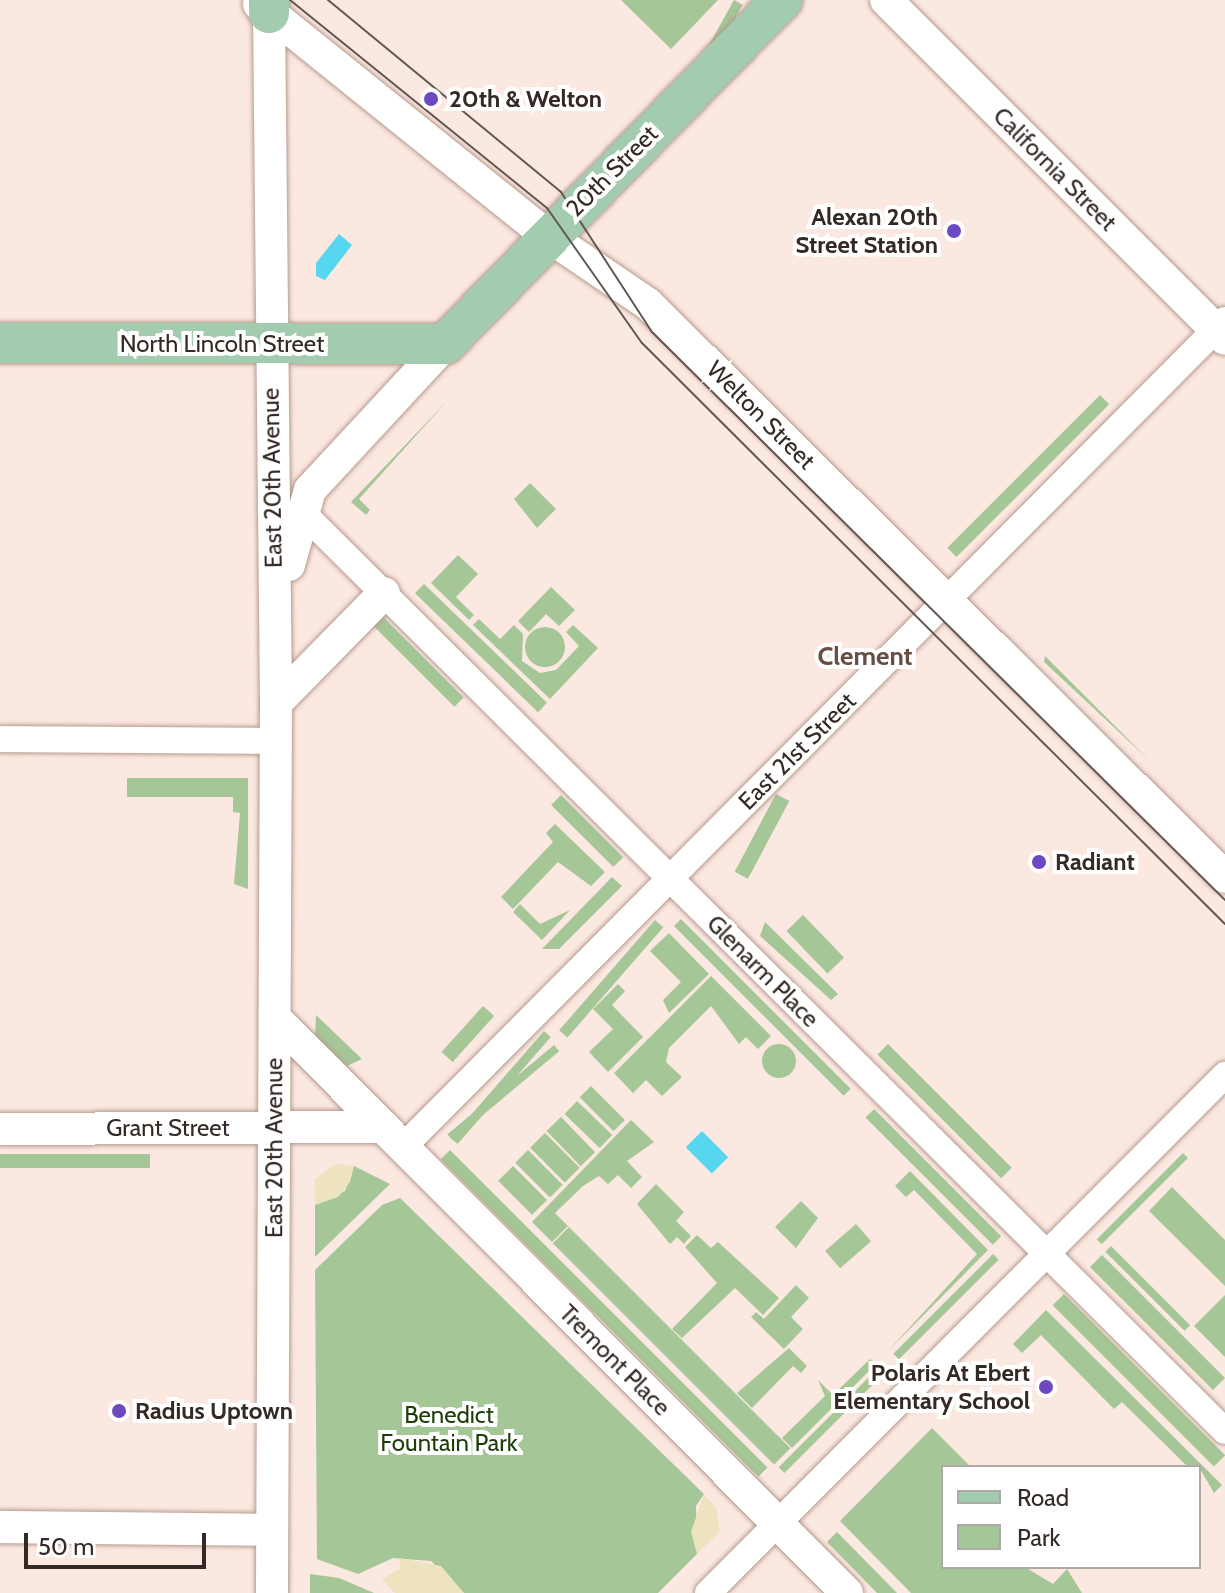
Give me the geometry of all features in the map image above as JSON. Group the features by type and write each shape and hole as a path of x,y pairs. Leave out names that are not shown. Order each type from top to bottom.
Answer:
{"main road":[{"name":"20th Street","path":"445,344 782,0"},
{"name":"North Lincoln Street","path":"0,343 445,344"}],"street":[{"name":"California Street","path":"886,0 1222,330"},
{"name":"Welton Street","path":"265,4 548,236 648,304 1225,877"},
{"name":"East 20th Avenue","path":"265,4 276,703 272,1593"},
{"name":"East 21st Street","path":"394,1137 670,879 947,600 1222,330"},
{"name":"East 20th Avenue","path":"276,703 300,510 329,463 445,344"},
{"name":"Glenarm Place","path":"300,510 1225,1431"},
{"path":"276,703 384,593"},
{"path":"0,739 276,741"},
{"name":"Tremont Place","path":"275,1018 847,1593"},
{"path":"708,1593 1225,1075"},
{"name":"Grant Street","path":"0,1129 274,1128 394,1137"},
{"path":"0,1527 272,1530"}],"green space":[{"path":"621,0 718,0 671,49"},
{"path":"734,0 743,5 703,76 695,71"},
{"path":"1100,395 1109,404 956,557 947,548"},
{"path":"448,400 359,499 370,510 366,515 351,502"},
{"path":"530,483 556,509 537,528 514,499"},
{"path":"458,555 478,574 456,597 474,615 469,620 431,583"},
{"path":"424,584 547,703 538,712 415,593"},
{"path":"551,587 575,610 559,626 546,614 529,632 518,621"},
{"path":"383,617 464,698 454,707 374,626"},
{"path":"479,619 500,639 514,625 523,634 522,661 540,673 556,670 579,646 566,632 573,625 598,648 550,699 473,625"},
{"path":"545,627 559,633 565,647 559,661 545,667 531,661 525,647 531,633"},
{"path":"1045,656 1149,760 1044,662"},
{"path":"127,778 248,778 248,889 234,884 240,813 233,812 233,797 127,797"},
{"path":"776,794 789,801 748,879 735,872"},
{"path":"561,795 623,857 613,867 551,805"},
{"path":"555,824 605,872 591,886 558,862 513,909 501,897 553,842 546,833"},
{"path":"612,877 622,886 559,949 542,949"},
{"path":"520,904 540,924 570,910 542,940 513,912"},
{"path":"803,915 844,957 827,973 786,931"},
{"path":"681,919 851,1089 844,1096 674,926"},
{"path":"655,920 663,927 568,1037 559,1030"},
{"path":"765,922 838,994 831,1000 760,936"},
{"path":"669,933 709,974 669,1013 663,1000 681,982 650,951"},
{"path":"711,976 771,1036 758,1049 746,1037 739,1044 711,1006 669,1048 666,1062 682,1077 662,1096 646,1080 633,1093 614,1073"},
{"path":"618,984 625,991 612,1005 643,1037 608,1072 589,1052 613,1029 593,1009"},
{"path":"483,1006 494,1016 453,1062 442,1052"},
{"path":"316,1015 362,1059 347,1066 315,1035"},
{"path":"544,1031 551,1037 458,1144 451,1138"},
{"path":"779,1044 791,1049 796,1061 791,1073 779,1078 767,1073 762,1061 767,1049"},
{"path":"888,1044 1012,1168 1001,1178 877,1055"},
{"path":"554,1045 559,1051 453,1140 448,1134"},
{"path":"591,1086 625,1120 614,1131 580,1097"},
{"path":"577,1101 612,1135 600,1148 564,1114"},
{"path":"874,1109 1001,1236 993,1245 866,1117"},
{"path":"561,1117 595,1152 581,1166 547,1131"},
{"path":"631,1120 654,1142 627,1161 642,1177 631,1188 618,1175 608,1184 599,1176 583,1186 555,1213 568,1226 552,1242 532,1222"},
{"path":"545,1133 580,1168 565,1182 530,1148"},
{"path":"450,1150 767,1467 758,1477 441,1159"},
{"path":"528,1150 563,1185 550,1197 515,1163"},
{"path":"1183,1153 1188,1158 1102,1244 1097,1239"},
{"path":"0,1154 150,1154 150,1168 0,1168"},
{"path":"354,1166 390,1184 315,1257 315,1205 345,1191"},
{"path":"513,1166 547,1200 532,1215 498,1181"},
{"path":"910,1171 988,1250 888,1351 977,1254 914,1190 906,1197 895,1186"},
{"path":"656,1184 684,1212 676,1221 691,1236 684,1244 677,1237 670,1244 637,1204"},
{"path":"1172,1187 1225,1240 1225,1286 1149,1211"},
{"name":"Benedict Fountain Park","path":"400,1198 704,1494 696,1506 697,1554 658,1593 464,1593 431,1561 393,1558 358,1574 317,1559 315,1270 382,1205"},
{"path":"801,1201 818,1218 796,1248 775,1227"},
{"path":"856,1224 871,1241 840,1268 825,1251"},
{"path":"569,1227 790,1448 774,1465 553,1243"},
{"path":"697,1235 711,1248 718,1242 779,1298 763,1315 735,1288 682,1338 672,1329 717,1283 685,1247"},
{"path":"1111,1246 1190,1325 1185,1331 1105,1252"},
{"path":"993,1254 999,1260 899,1359 893,1354"},
{"path":"1102,1255 1225,1378 1213,1390 1090,1267"},
{"path":"796,1285 809,1298 791,1317 803,1329 784,1349 751,1317 756,1312 764,1319"},
{"path":"1064,1294 1225,1455 1214,1467 1053,1305"},
{"path":"1225,1295 1225,1357 1194,1326"},
{"path":"1046,1310 1222,1485 1214,1493 1201,1465 1186,1465 1122,1402 1114,1409 1041,1335 1022,1353 1013,1344"},
{"path":"789,1348 807,1366 801,1373 793,1366 752,1408 737,1393"},
{"path":"870,1359 876,1364 792,1448 782,1438 825,1396 818,1380 833,1395"},
{"path":"877,1369 883,1375 784,1473 779,1467"},
{"path":"932,1428 969,1465 941,1465 941,1569 1028,1569 1053,1584 1067,1569 1082,1593 911,1593 840,1521"},
{"path":"837,1532 897,1593 877,1593 827,1542"},
{"path":"310,1574 339,1578 374,1593 310,1593"}],"sand":[{"path":"336,1164 354,1166 350,1182 338,1197 315,1205 315,1179"},
{"path":"704,1494 716,1508 720,1531 697,1554 691,1532"},
{"path":"399,1558 441,1566 464,1593 395,1593 382,1579 401,1568"}],"water":[{"path":"339,234 352,245 325,280 316,276 316,263"},
{"path":"702,1131 728,1157 712,1173 686,1147"}],"tram line":[{"path":"290,0 547,208 642,343 1225,924"},
{"path":"328,0 561,192 652,332 1225,900"}],"place":[{"name":"20th & Welton","path":"431,99"},
{"name":"Alexan 20th Street Station","path":"954,231"},
{"name":"Radiant","path":"1039,862"},
{"name":"Polaris At Ebert Elementary School","path":"1046,1387"},
{"name":"Radius Uptown","path":"119,1411"}],"district":[{"name":"Clement","path":"865,657"}]}
